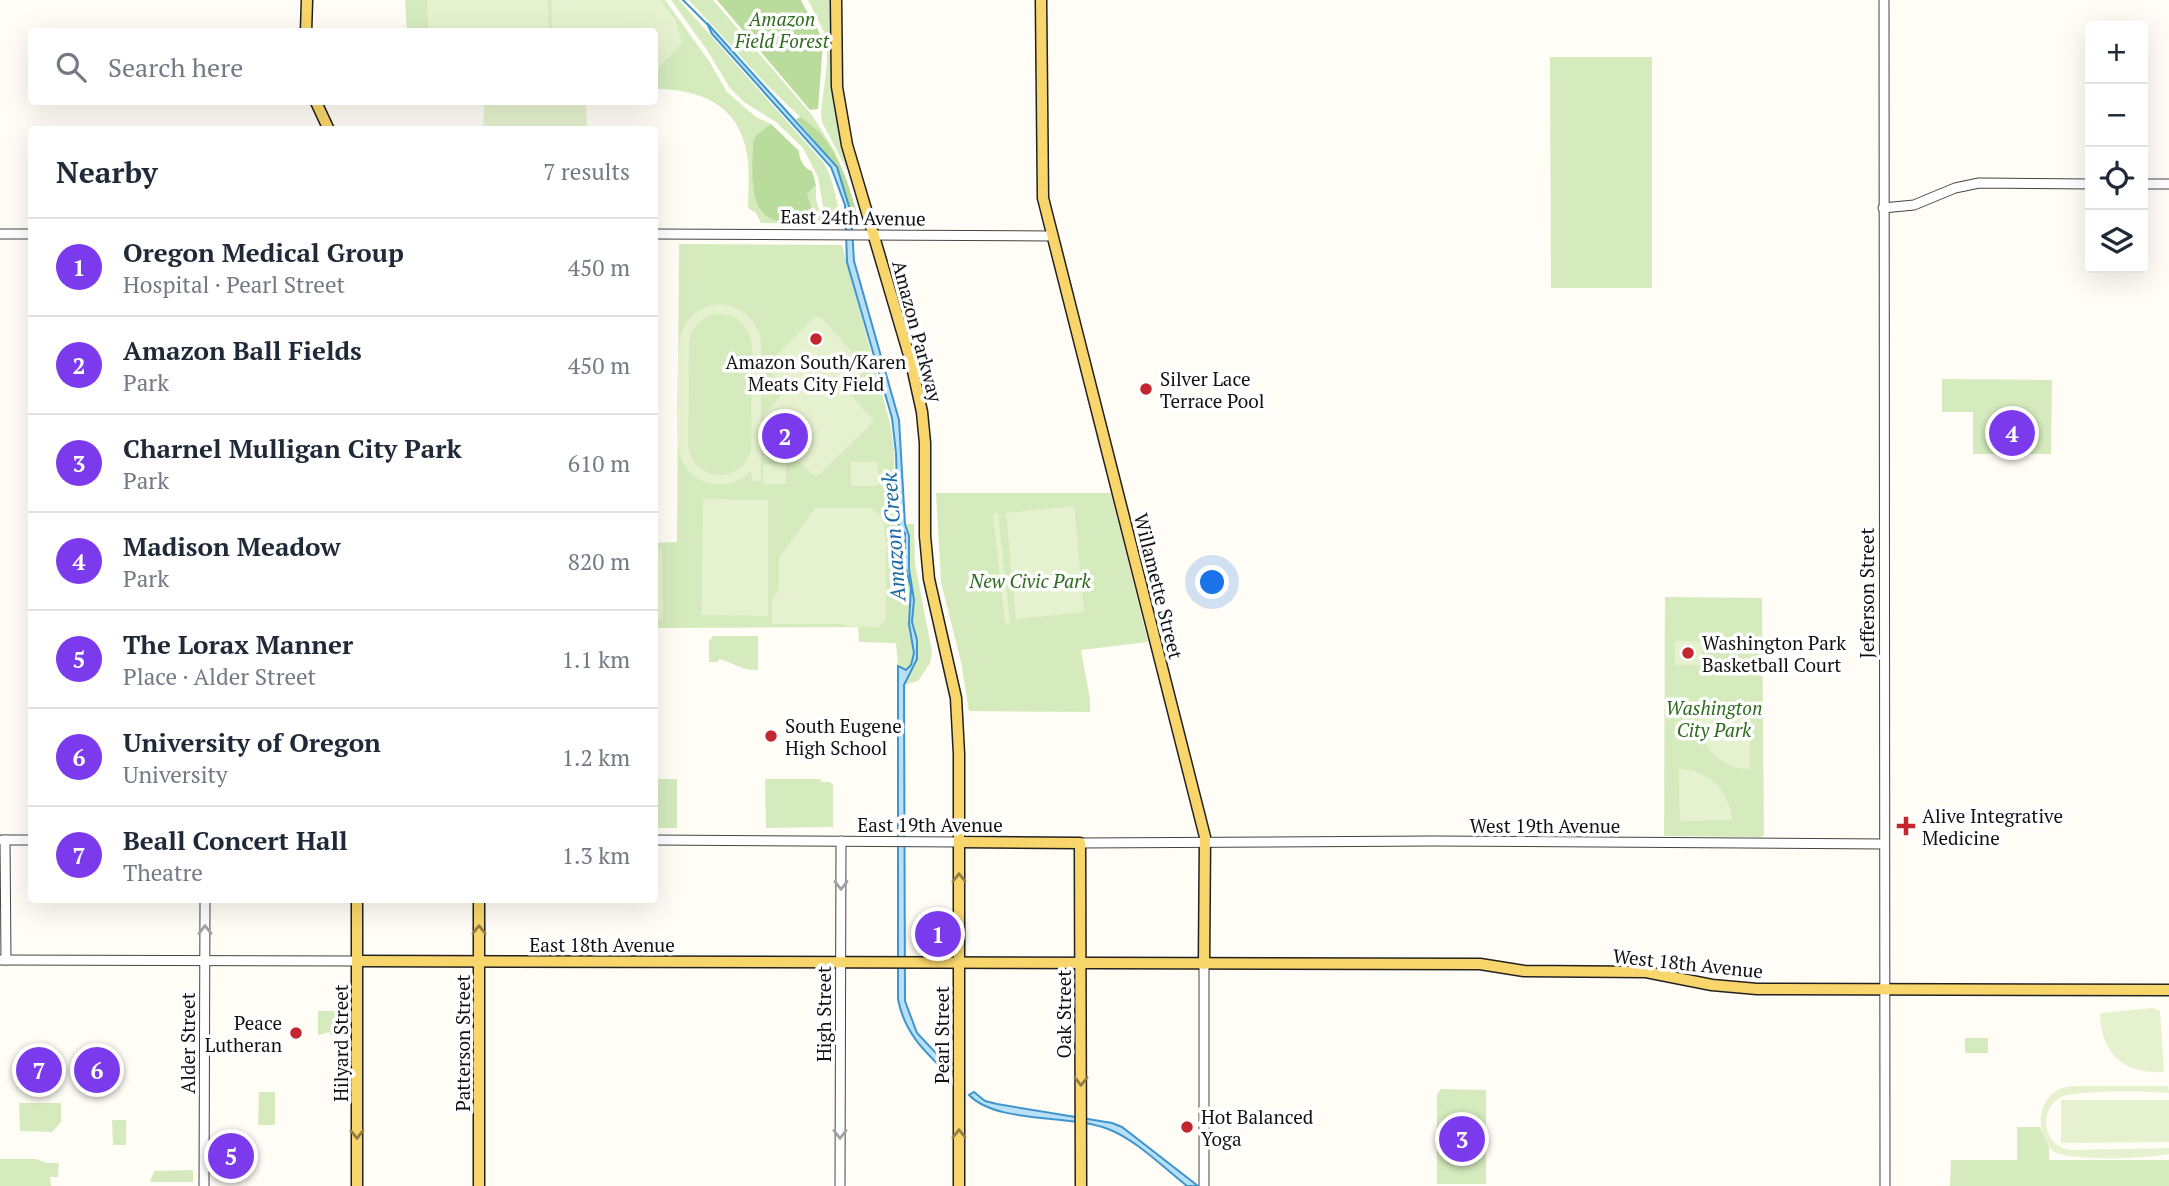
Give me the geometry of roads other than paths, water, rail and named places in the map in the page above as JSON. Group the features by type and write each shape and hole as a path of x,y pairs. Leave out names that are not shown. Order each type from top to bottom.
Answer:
{"main road":[{"path":"306,28 307,0"},
{"name":"Amazon Parkway","path":"836,0 835,57 841,118 854,172 911,362 922,412 928,567 933,603 952,678 959,728 959,842"},
{"name":"Willamette Street","path":"1041,0 1042,189 1206,844 1204,964"},
{"path":"317,105 327,126"},
{"name":"East 19th Avenue","path":"959,842 1080,843"},
{"name":"Pearl Street","path":"959,842 959,1186"},
{"name":"Oak Street","path":"1080,843 1081,1186"},
{"name":"Hilyard Street","path":"357,903 357,1186"},
{"name":"Patterson Street","path":"479,903 479,1186"},
{"name":"East 18th Avenue","path":"357,961 1204,964"},
{"name":"West 18th Avenue","path":"1204,964 1480,964 1524,971 1646,972 1744,989 2169,990"}],"street":[{"name":"Jefferson Street","path":"1884,0 1885,1186"},
{"path":"1883,208 1913,205 1955,188 1979,183 2085,184"},
{"path":"2148,184 2169,184"},
{"path":"0,234 28,234"},
{"name":"East 24th Avenue","path":"658,234 1052,236"},
{"path":"3,960 2,840 28,840"},
{"name":"East 19th Avenue","path":"658,840 959,842"},
{"name":"High Street","path":"840,1186 841,841"},
{"name":"West 19th Avenue","path":"1206,844 1309,841 1884,844"},
{"name":"East 19th Avenue","path":"1080,843 1206,844"},
{"name":"Alder Street","path":"204,1186 205,903"},
{"name":"East 18th Avenue","path":"3,960 357,961"},
{"name":"Willamette Street","path":"1204,964 1204,1186"}],"water":[{"path":"707,23 837,167 851,213 854,261 899,420 905,524 909,536 909,569 914,600 912,622 917,640 917,659 904,685 905,1001 917,1033 952,1070 948,1074 923,1049 910,1031 898,999 898,666 906,670 911,665 914,653 909,624 911,588 905,565 905,533 898,524 892,418 847,262 845,205 831,167 712,34"},
{"path":"974,1092 985,1101 997,1104 1112,1123 1122,1127 1198,1186 1187,1186 1139,1147 1108,1129 1074,1121 1015,1115 981,1104 969,1095"}],"waterway":[{"name":"Amazon Creek","path":"683,0 707,24"}],"place":[{"name":"Amazon South/Karen Meats City Field","path":"816,339"},
{"name":"Silver Lace Terrace Pool","path":"1146,389"},
{"name":"Madison Meadow","path":"2012,433"},
{"name":"Amazon Ball Fields","path":"785,436"},
{"name":"Washington Park Basketball Court","path":"1688,653"},
{"name":"South Eugene High School","path":"771,736"},
{"name":"Alive Integrative Medicine","path":"1906,826"},
{"name":"Oregon Medical Group","path":"938,934"},
{"name":"Peace Lutheran","path":"296,1033"},
{"name":"Beall Concert Hall","path":"39,1070"},
{"name":"University of Oregon","path":"97,1070"},
{"name":"Hot Balanced Yoga","path":"1187,1127"},
{"name":"Charnel Mulligan City Park","path":"1462,1139"},
{"name":"The Lorax Manner","path":"231,1156"}],"park label":[{"name":"Amazon Field Forest","path":"782,29"},
{"name":"New Civic Park","path":"1030,580"},
{"name":"Washington City Park","path":"1714,718"}]}
